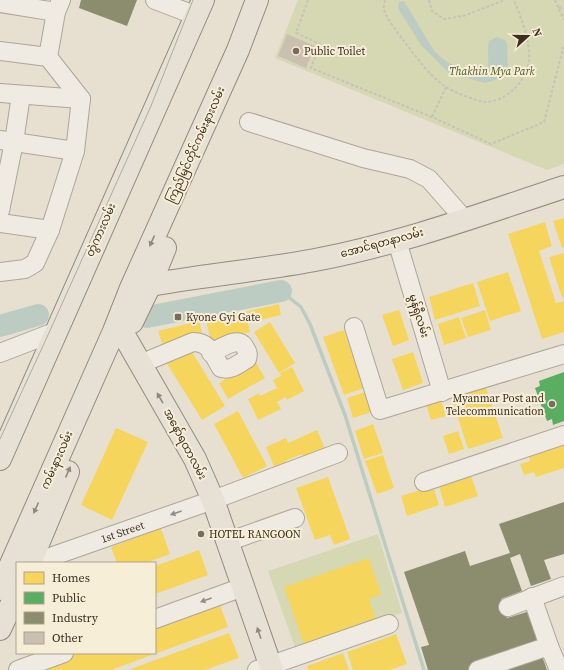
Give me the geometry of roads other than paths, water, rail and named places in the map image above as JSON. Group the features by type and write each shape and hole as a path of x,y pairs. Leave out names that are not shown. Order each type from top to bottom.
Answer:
{"main road":[{"name":"ကြည်မြင်တိုင်ကမ်းနားလမ်း","path":"140,287 238,50 257,0"},
{"name":"ကြည်မြင်တိုင်ကမ်းနားလမ်း","path":"140,287 249,55 270,0"},
{"name":"တွဲကားလမ်း","path":"0,459 200,8"},
{"name":"အောင်ရတနာလမ်း","path":"140,287 256,270 315,260 376,247 465,220 564,187"},
{"name":"ကမ်းနားလမ်း","path":"26,558 140,287"},
{"name":"အနော်ရထာလမ်း","path":"120,334 140,364 195,459 213,500 243,587 266,668"},
{"name":"ကမ်းနားလမ်း","path":"0,589 16,570"},
{"path":"0,629 16,594"}],"street":[{"path":"155,0 200,8"},
{"path":"0,3 59,6 48,57"},
{"path":"0,51 48,57 81,99 75,151 50,230 35,263 24,269 0,272"},
{"path":"0,93 81,99"},
{"path":"0,211 7,141 21,94"},
{"path":"249,122 363,158 410,169 429,179 465,220"},
{"path":"7,141 75,151"},
{"path":"0,223 50,230"},
{"name":"မွန်ရှီလမ်း","path":"397,241 442,392"},
{"path":"354,327 380,410 564,354"},
{"path":"3,356 57,332"},
{"path":"140,364 193,342 202,342 208,347 211,353"},
{"path":"424,482 564,435"},
{"name":"1st Street","path":"26,558 39,561 213,500 338,453"},
{"path":"227,542 295,518"},
{"path":"508,607 532,596 564,586"},
{"path":"156,619 243,587"},
{"path":"478,670 557,659 532,596"},
{"path":"266,668 389,624"},
{"path":"18,670 61,654"}],"waterway":[{"path":"281,291 301,307 310,324 345,415 424,670"},
{"path":"147,317 281,291"},
{"path":"0,326 38,315"}],"tram line":[{"path":"0,439 151,106 193,0"}],"place":[{"name":"Public Toilet","path":"296,51"},
{"name":"Kyone Gyi Gate","path":"178,317"},
{"name":"Myanmar Post and Telecommunication","path":"552,404"},
{"name":"HOTEL RANGOON","path":"201,534"}],"park label":[{"name":"Thakhin Mya Park","path":"492,71"}]}
